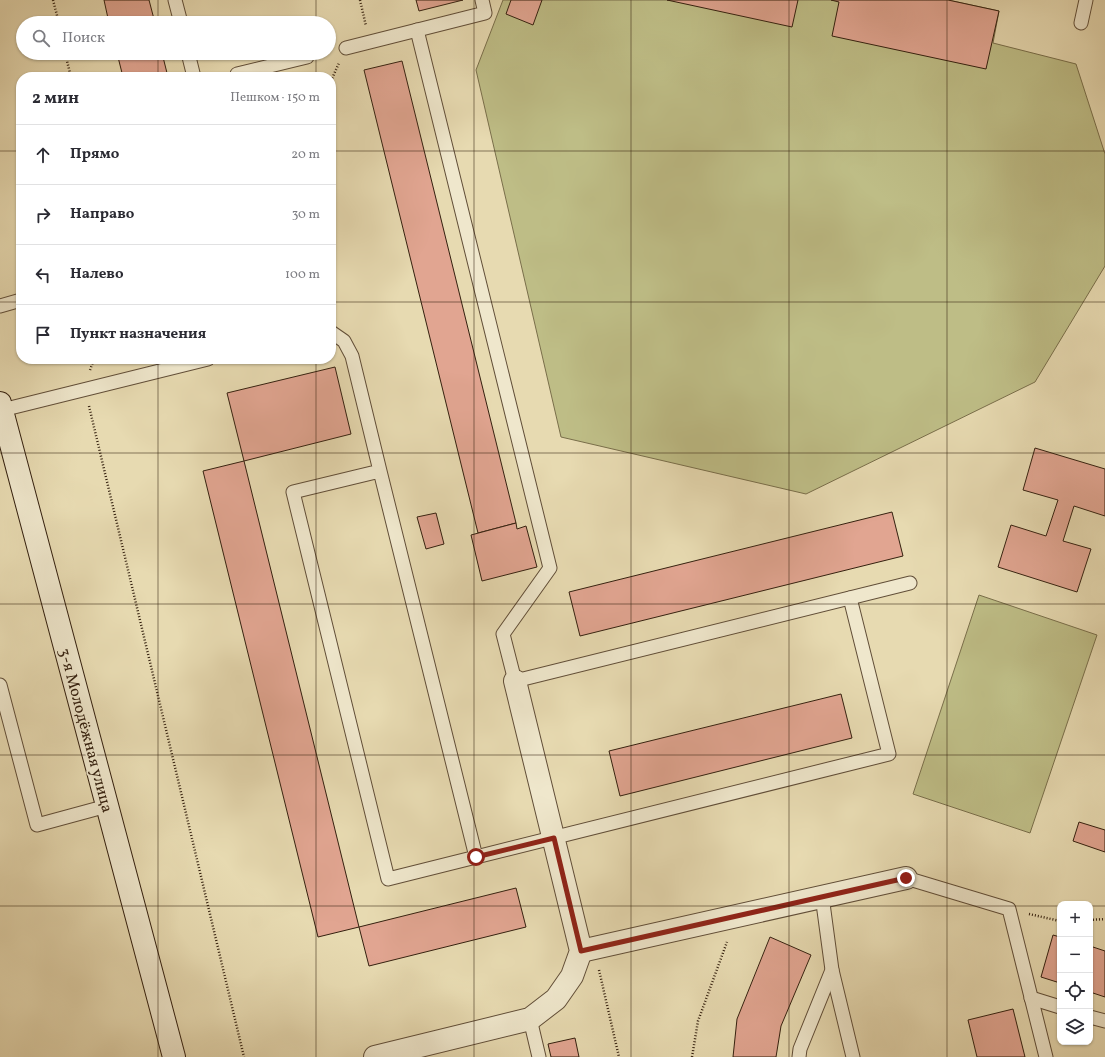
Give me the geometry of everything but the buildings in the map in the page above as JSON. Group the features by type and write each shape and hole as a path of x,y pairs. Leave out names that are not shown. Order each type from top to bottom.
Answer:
{"street":[{"name":"3-я Молодёжная улица","path":"1,407 174,1057"},
{"path":"515,681 554,838 588,949"},
{"path":"375,1057 530,1019 556,999 588,949 906,878"}],"lane":[{"path":"175,0 179,16"},
{"path":"346,48 485,13 482,0"},
{"path":"1081,23 1086,0"},
{"path":"417,30 550,568 503,634 515,681 910,583"},
{"path":"190,60 193,72"},
{"path":"249,72 295,60"},
{"path":"0,306 16,301"},
{"path":"336,335 344,341 352,356 476,857"},
{"path":"1,407 85,390 188,364"},
{"path":"380,470 293,492 388,879 889,754 850,598"},
{"path":"0,685 37,825 107,806"},
{"path":"906,878 1009,909 1046,1057"},
{"path":"822,896 832,970 853,1057"},
{"path":"799,1057 800,1049 832,970"},
{"path":"1032,998 1057,1006"},
{"path":"1093,1018 1105,1021"},
{"path":"530,1019 539,1057"}],"path":[{"path":"53,0 56,16"},
{"path":"360,0 370,42"},
{"path":"67,60 70,72"},
{"path":"85,390 244,1057"},
{"path":"1009,909 1057,920"},
{"path":"692,1057 698,1021 737,915"},
{"path":"1093,920 1105,919"},
{"path":"588,949 619,1057"}],"shaded area":[{"path":"503,0 948,0 999,11 993,43 1076,64 1105,154 1105,266 1035,382 806,494 561,437 476,70"},
{"path":"979,595 1097,635 1030,833 913,794"}],"route":[{"path":"476,857 554,838 581,951 906,878"}]}
